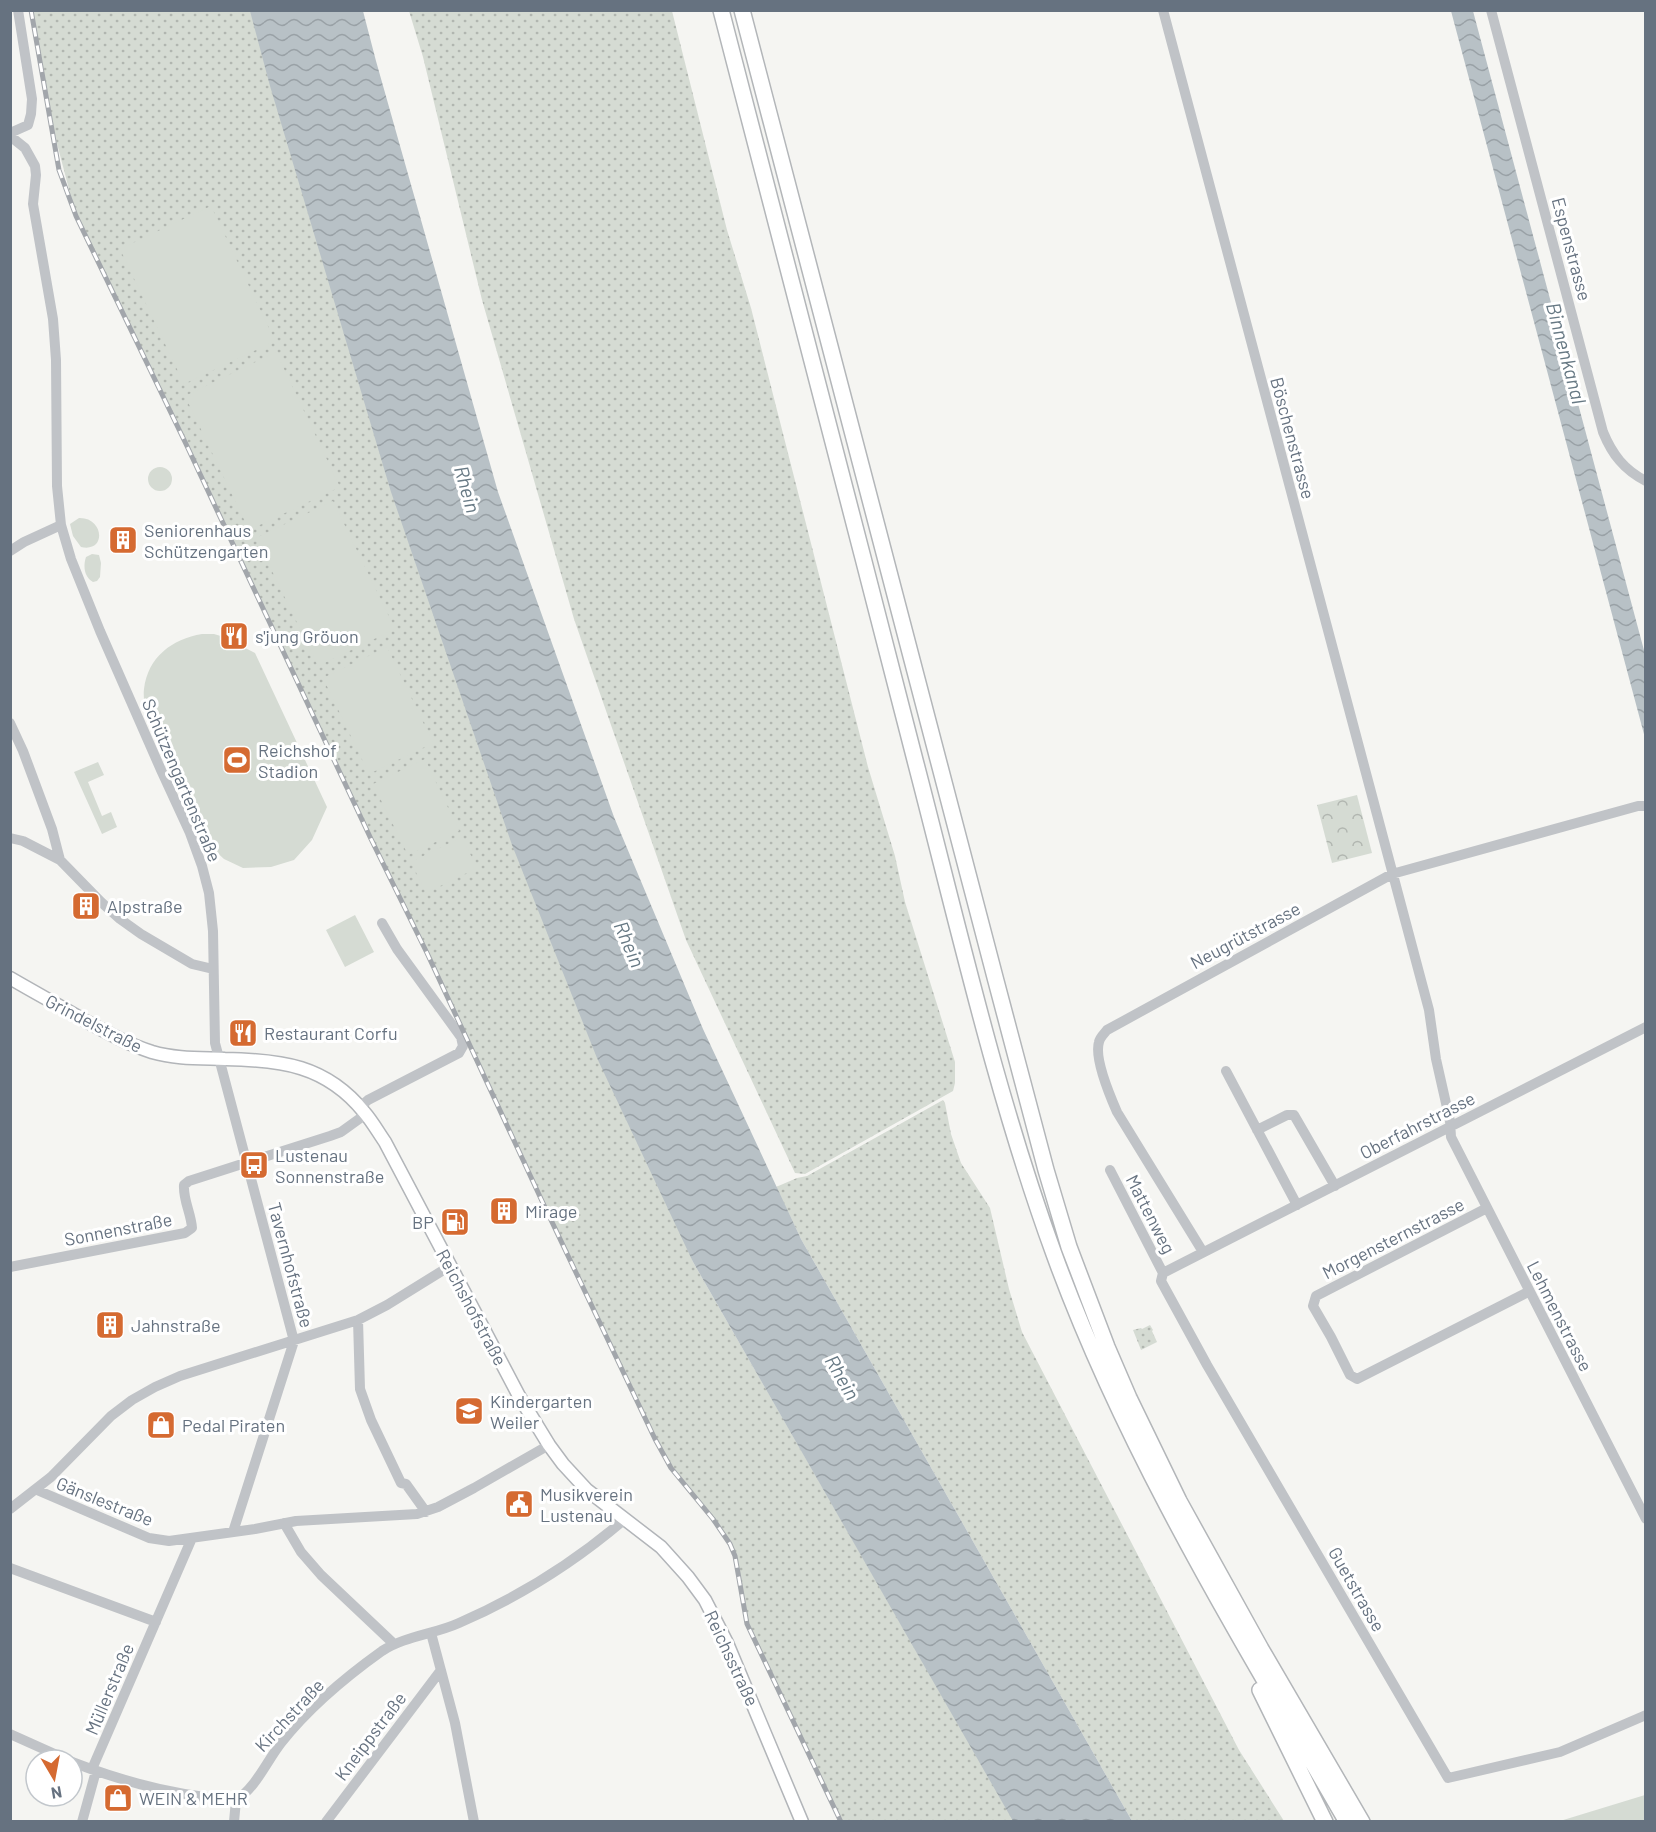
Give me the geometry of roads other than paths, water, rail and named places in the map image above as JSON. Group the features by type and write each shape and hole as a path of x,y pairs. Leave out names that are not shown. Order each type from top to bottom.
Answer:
{"highway":[{"path":"721,10 975,990 1054,1255 1113,1398 1165,1505 1347,1821"},
{"path":"741,10 1046,1170 1069,1247 1107,1347 1158,1460 1261,1649 1362,1821"},
{"path":"1224,1610 1224,1626 1258,1687 1325,1821"},
{"path":"1321,1749 1338,1762 1373,1821"}],"main road":[{"name":"Grindelstraße","path":"10,978 102,1030 138,1047 170,1056 218,1059"},
{"name":"Reichshofstraße","path":"218,1059 269,1060 297,1066 329,1081 348,1094 385,1142 519,1396 549,1445 587,1490 625,1519"},
{"name":"Reichsstraße","path":"625,1519 661,1547 705,1600 727,1643 802,1821"}],"street":[{"path":"10,135 28,125 32,99 18,10"},
{"name":"Böschenstrasse","path":"1163,10 1429,1011 1450,1127"},
{"name":"Espenstrasse","path":"1491,10 1603,432 1619,462 1646,481"},
{"name":"Schützengartenstraße","path":"10,135 25,148 31,157 36,175 33,204 52,319 56,360 57,486 61,525 71,559 108,651 200,859 209,893 213,931 214,1026 218,1059"},
{"path":"10,550 61,525"},
{"path":"10,723 41,798 60,860"},
{"name":"Neugrütstrasse","path":"1203,1252 1108,1092 1097,1050 1099,1038 1107,1030 1156,1002 1392,874 1638,806 1646,806"},
{"path":"10,838 23,841 60,860 120,919 192,964 213,969"},
{"path":"246,1163 340,1132 363,1111 368,1100 459,1053 463,1046 461,1037 397,949 382,923"},
{"name":"Oberfahrstrasse","path":"1203,1252 1646,1027"},
{"name":"Tavernhofstraße","path":"218,1059 223,1069 294,1341"},
{"path":"1226,1071 1297,1205"},
{"path":"1257,1130 1287,1115 1294,1115 1335,1186"},
{"name":"Lehmenstrasse","path":"1450,1127 1451,1137 1486,1208 1646,1519"},
{"name":"Sonnenstraße","path":"10,1267 185,1233 192,1228 192,1220 183,1191 184,1185 189,1181 246,1163"},
{"name":"Mattenweg","path":"1110,1170 1163,1273"},
{"name":"Morgensternstrasse","path":"1486,1208 1316,1296 1312,1306 1350,1375 1358,1379 1528,1292"},
{"path":"1163,1273 1203,1252"},
{"path":"10,1509 37,1490 107,1420 132,1400 155,1387 180,1376 358,1320 450,1266"},
{"name":"Guetstrasse","path":"1163,1273 1161,1281 1207,1365 1448,1778 1560,1752 1646,1715"},
{"path":"358,1320 360,1389 371,1420 401,1483 406,1484 426,1512"},
{"path":"232,1532 294,1341"},
{"name":"Gänslestraße","path":"37,1490 149,1538 169,1541 284,1523 426,1512 474,1488 549,1445"},
{"name":"Kirchstraße","path":"236,1800 248,1791 282,1742 301,1721 368,1662 394,1644 461,1623 562,1567 588,1550 625,1519"},
{"path":"284,1523 301,1552 321,1575 394,1644"},
{"name":"Müllerstraße","path":"82,1821 94,1770 192,1538"},
{"path":"10,1568 156,1622"},
{"path":"431,1633 455,1724 474,1821"},
{"name":"Kneippstraße","path":"326,1821 441,1671"},
{"path":"10,1734 41,1748"},
{"path":"84,1766 126,1781 176,1793 236,1800 234,1821"}],"water":[{"name":"Rhein","path":"250,11 363,11 498,492 614,817 703,1029 801,1239 1132,1821 1013,1821 693,1262 597,1058 512,845 391,492 270,86"},
{"path":"1451,11 1473,11 1645,654 1645,738"}],"railway":[{"path":"31,10 59,170 76,216 427,953 655,1439 671,1468 713,1519 730,1544 735,1556 747,1624 841,1822"}],"place":[{"name":"Seniorenhaus Schützengarten","path":"123,540"},
{"name":"s'jung Gröuon","path":"234,636"},
{"name":"Reichshof Stadion","path":"237,760"},
{"name":"Alpstraße","path":"86,906"},
{"name":"Restaurant Corfu","path":"243,1033"},
{"name":"Lustenau Sonnenstraße","path":"254,1165"},
{"name":"Mirage","path":"504,1211"},
{"name":"BP","path":"455,1222"},
{"name":"Jahnstraße","path":"110,1325"},
{"name":"Kindergarten Weiler","path":"469,1411"},
{"name":"Pedal Piraten","path":"161,1425"},
{"name":"Musikverein Lustenau","path":"519,1504"},
{"name":"WEIN & MEHR","path":"118,1798"}],"water label":[{"name":"Binnenkanal","path":"1567,353"}]}
